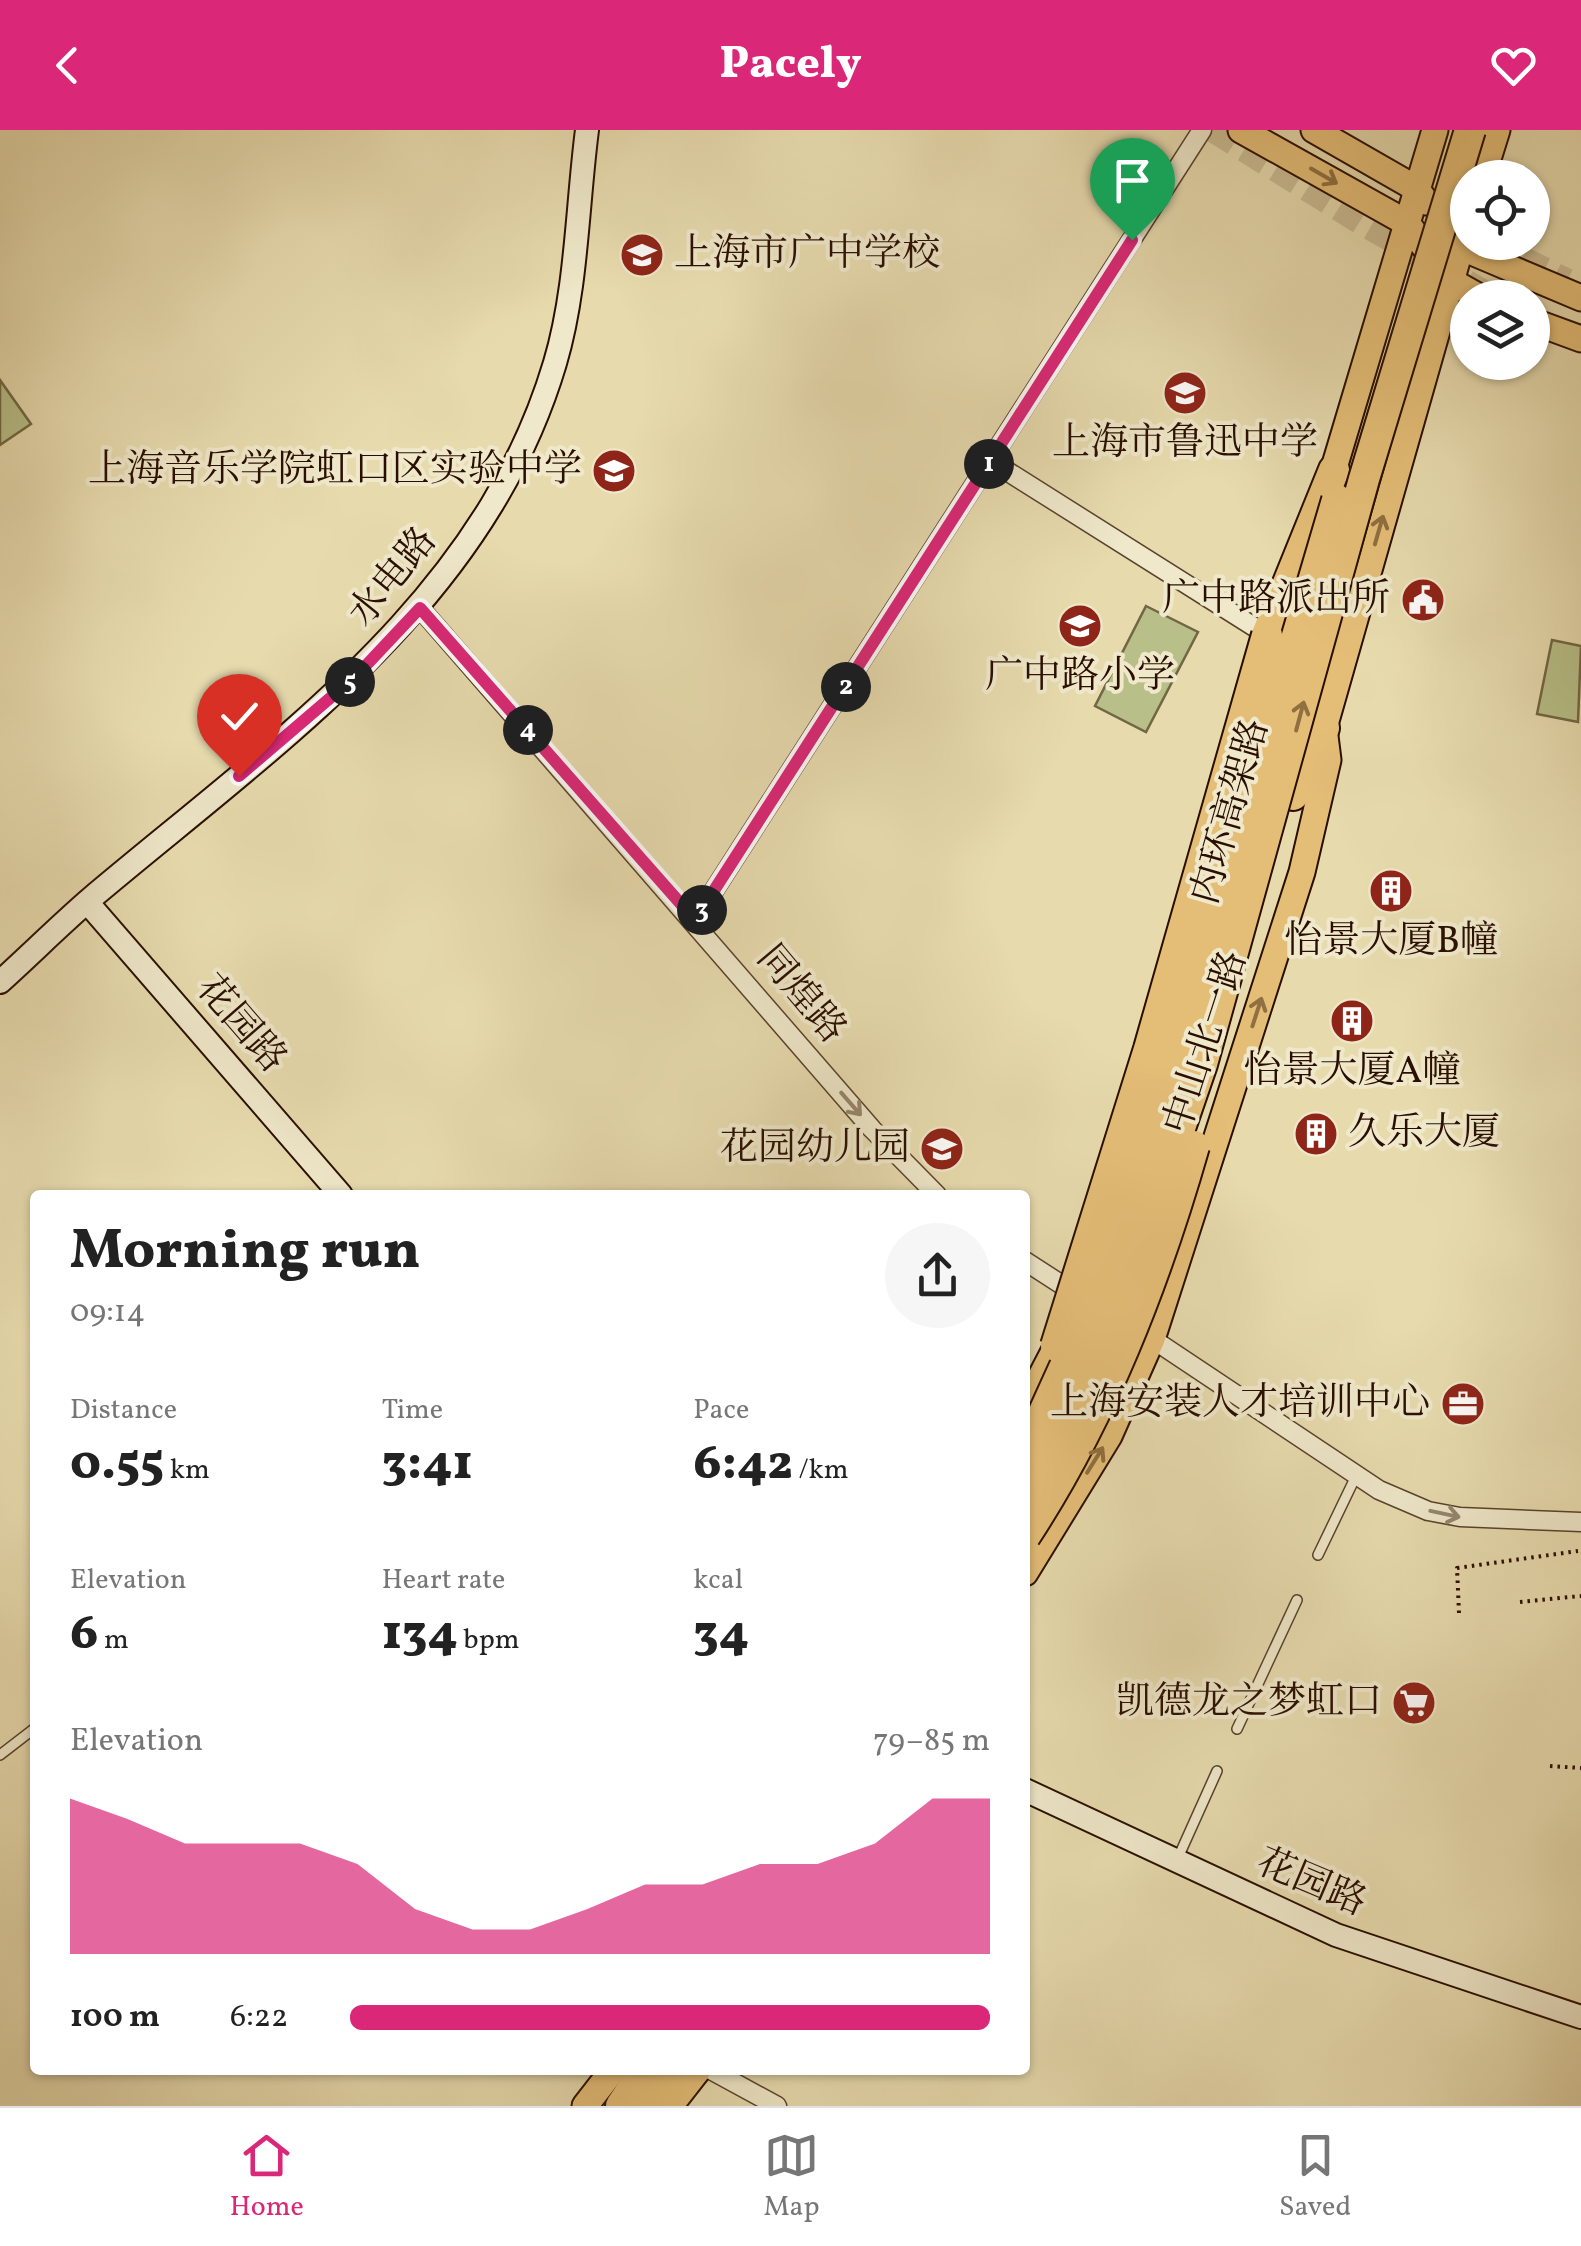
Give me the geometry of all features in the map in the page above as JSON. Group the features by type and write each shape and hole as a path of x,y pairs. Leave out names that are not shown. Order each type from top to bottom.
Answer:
{"highway":[{"name":"内环高架路","path":"1030,1441 1100,1289 1145,1152 1240,842 1340,489 1455,130"},
{"name":"内环高架路","path":"1030,1489 1123,1294 1202,1064 1364,479 1470,130"},
{"path":"1030,1436 1149,1049 1267,635 1334,470"},
{"path":"1030,1528 1089,1428 1167,1242 1293,796 1324,728"},
{"path":"621,2106 643,2075"},
{"path":"648,2106 669,2075"}],"main road":[{"name":"水电路","path":"0,982 87,902 330,700 420,608 466,546 500,488 554,368 565,321 588,130"},
{"path":"1242,130 1407,223 1450,280"},
{"name":"中山北一路","path":"1030,1397 1081,1298 1113,1208 1435,130"},
{"path":"1488,160 1497,130"},
{"path":"1304,133 1417,189 1450,221"},
{"name":"中山北一路","path":"1030,1564 1109,1436 1152,1338 1302,872 1328,760 1324,728 1456,260"},
{"path":"1512,260 1581,298"},
{"path":"1550,327 1581,339"},
{"name":"花园路","path":"87,902 337,1190"},
{"name":"花园路","path":"1030,1792 1336,1935 1581,2017"},
{"path":"1546,2004 1581,2001"},
{"path":"585,2106 609,2075"},
{"path":"670,2106 694,2075"}],"street":[{"path":"695,920 1202,130"},
{"path":"992,461 1267,635"},
{"name":"同煌路","path":"420,608 695,920 860,1116 932,1190"},
{"path":"1030,1264 1152,1338 1380,1490 1444,1514 1580,1522"},
{"path":"720,2075 777,2106"}],"lane":[{"path":"1318,1555 1357,1475"},
{"path":"1237,1729 1296,1600"},
{"path":"0,1754 30,1732"},
{"path":"1175,1862 1217,1772"}],"path":[{"path":"1459,1613 1457,1568 1578,1552"},
{"path":"1520,1602 1581,1596"},
{"path":"1550,1766 1581,1768"}],"green space":[{"path":"0,380 31,424 0,445"},
{"path":"1146,606 1198,632 1146,732 1095,706"},
{"path":"1552,640 1581,646 1578,722 1537,714"}],"tunnel":[{"path":"1213,130 1462,280"},
{"path":"1525,260 1567,281"}],"place":[{"name":"上海市广中学校","path":"642,255"},
{"name":"上海市鲁迅中学","path":"1185,393"},
{"name":"上海音乐学院虹口区实验中学","path":"614,471"},
{"name":"广中路派出所","path":"1423,600"},
{"name":"广中路小学","path":"1080,626"},
{"name":"怡景大厦B幢","path":"1391,891"},
{"name":"怡景大厦A幢","path":"1352,1021"},
{"name":"久乐大厦","path":"1316,1134"},
{"name":"花园幼儿园","path":"942,1149"},
{"name":"上海安装人才培训中心","path":"1463,1404"},
{"name":"凯德龙之梦虹口","path":"1414,1703"}],"route":[{"path":"239,776 357,675 420,608 695,920 1132,240"}]}
